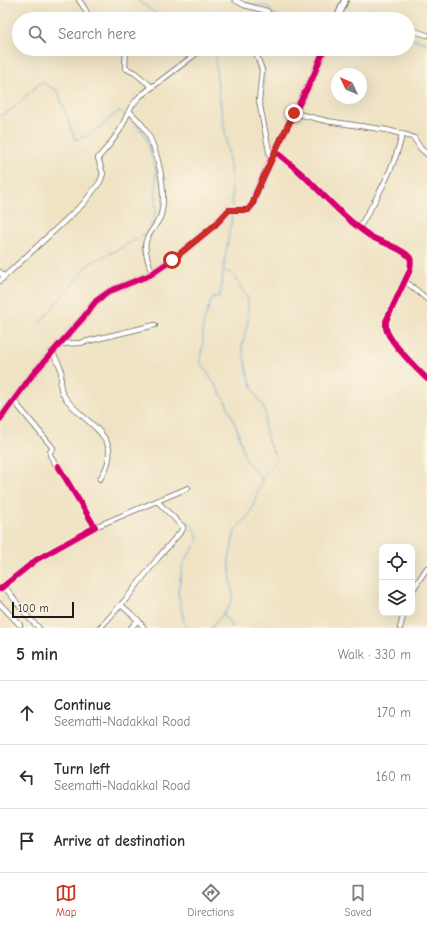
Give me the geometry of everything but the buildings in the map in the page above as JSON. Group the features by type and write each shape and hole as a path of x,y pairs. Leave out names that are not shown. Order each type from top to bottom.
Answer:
{"street":[{"path":"79,0 86,12"},
{"path":"235,0 244,5 268,12"},
{"path":"340,12 345,0"},
{"path":"415,31 427,34"},
{"path":"126,56 125,68 135,73 152,87"},
{"path":"0,272 2,279 83,204 100,182 104,174 98,158 120,130 129,111 139,97 193,56"},
{"path":"257,56 262,70 259,101 271,161"},
{"path":"0,419 33,374 83,318 96,300 110,291 152,274 172,260 215,225 229,210 248,210 253,204 256,193 275,151 313,77 321,56"},
{"path":"129,111 145,128 151,140 159,164 163,184 161,216 146,241 145,247 152,274"},
{"path":"294,113 327,121 387,130 414,138 421,149 427,154"},
{"path":"359,228 380,195 398,154 402,135"},
{"path":"275,151 302,174 338,210 359,228 371,237 410,257 411,262 405,280 386,322 386,327 389,334 407,360 427,379"},
{"path":"405,280 427,299"},
{"path":"60,344 80,343 155,325"},
{"path":"52,352 61,369 60,384 64,395 106,440 109,461 106,470 100,479"},
{"path":"14,401 52,448 50,455 95,527"},
{"path":"39,628 2,587 36,560 95,527 188,488"},
{"path":"100,628 121,605 183,529 183,526 157,501"},
{"path":"415,586 427,568"},
{"path":"0,604 20,625"},
{"path":"121,605 138,620 144,628"},
{"path":"400,628 403,616"},
{"path":"131,628 138,620"}],"waterway":[{"path":"137,0 154,12"},
{"path":"245,3 269,7 271,11"},
{"path":"415,40 427,43"},
{"path":"216,56 220,101 230,167 232,206"},
{"path":"264,69 262,94 268,133"},
{"path":"0,116 11,110 41,82 58,91 75,140 90,135 119,111 124,114"},
{"path":"40,323 89,264 132,242 148,231 156,213 156,169 145,135 129,118"},
{"path":"232,214 220,296 212,298 203,324 203,343 200,361 226,402 237,429 246,460 262,480"},
{"path":"211,628 228,608 233,599 229,560 235,530 250,514 263,477 277,459 268,442 264,423 266,415 264,408 254,392 242,347 248,320 248,299 232,273 224,271"},
{"path":"185,628 178,592 183,563 198,541 196,531 188,521"},
{"path":"223,614 232,626 231,628"}],"cycle path":[{"path":"0,419 33,374 83,318 96,301 110,291 150,275 172,260 215,225 229,210 248,210 253,204 256,193 281,139 313,77 321,56"},
{"path":"275,151 361,229 370,236 403,252 411,259 410,270 386,321 386,328 388,334 397,347 427,379"},
{"path":"0,589 36,560 95,527 58,466"}],"route":[{"path":"172,260 215,225 229,210 248,210 253,204 256,193 294,113"}]}
